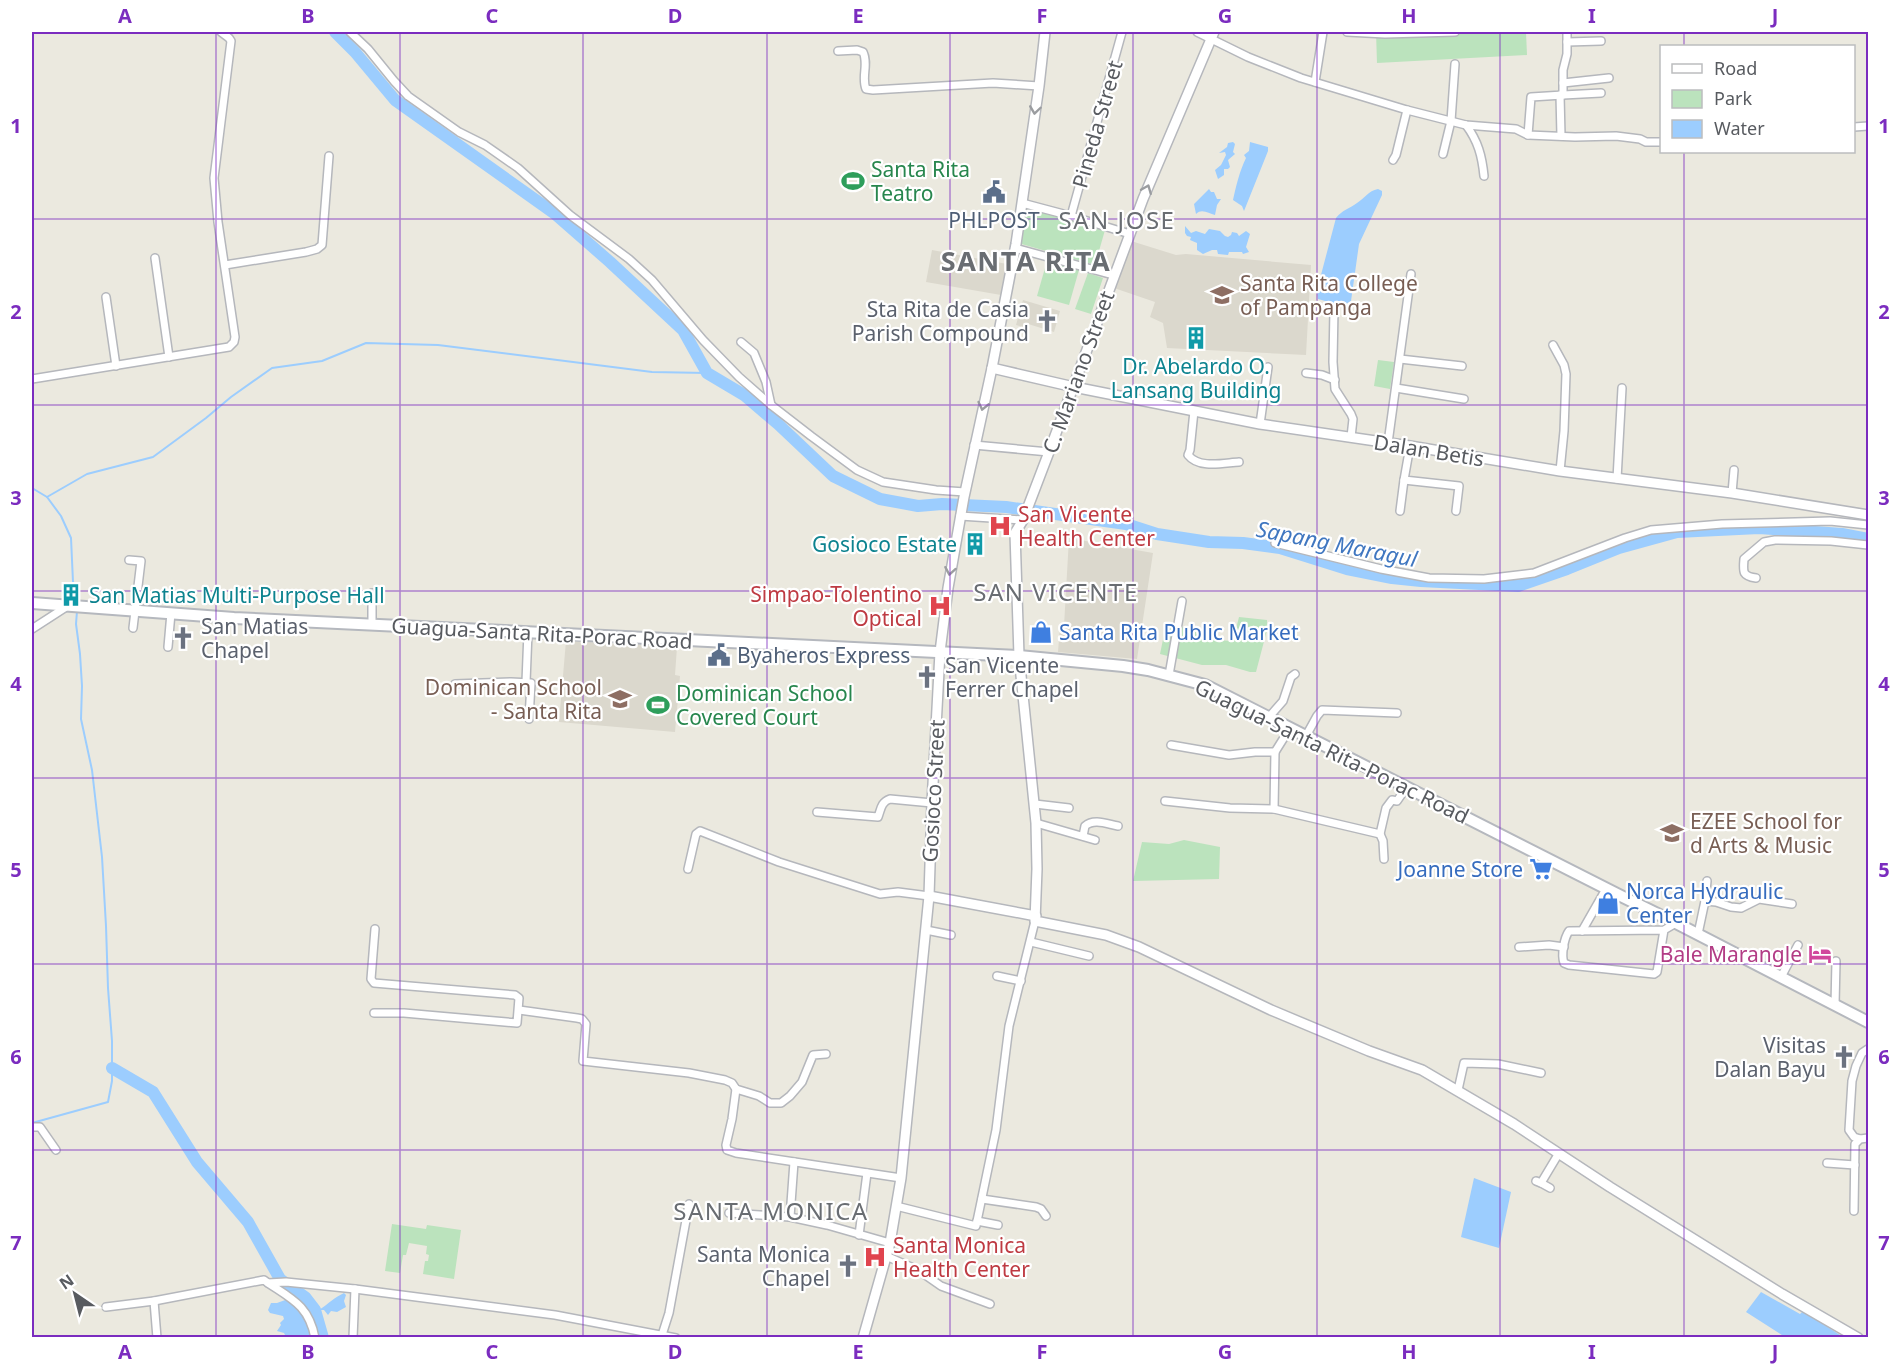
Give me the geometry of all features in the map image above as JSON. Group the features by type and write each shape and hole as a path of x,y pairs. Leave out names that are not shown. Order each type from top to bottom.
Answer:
{"main road":[{"name":"Guagua-Santa Rita-Porac Road","path":"32,603 234,618 1019,656 1123,666 1169,675 1205,685 1677,923 1869,1023"}],"street":[{"path":"32,378 229,347 234,342 214,178 231,41 221,32"},
{"path":"350,32 368,49 408,96 459,132 484,145 518,168 570,215 629,259 652,280 739,377 771,405 857,470 883,482 964,494"},
{"name":"Gosioco Street","path":"863,1338 890,1243 901,1178 929,896 940,652 948,588 964,494 992,368 1015,248 1045,32"},
{"name":"Pineda Street","path":"1071,216 1122,32"},
{"path":"1197,32 1212,35 1286,73 1451,122 1516,129 1528,135 1616,136 1646,142 1660,142"},
{"path":"1316,82 1323,32"},
{"path":"1347,32 1385,34 1455,32"},
{"path":"1561,136 1567,32"},
{"name":"C. Mariano Street","path":"1035,918 1036,823 1019,656 1016,533 1074,387 1113,275 1212,35"},
{"path":"1567,42 1601,41"},
{"path":"838,51 863,52 866,57 864,83 866,89 993,83 1039,86"},
{"path":"1443,154 1451,122 1455,64"},
{"path":"1563,83 1610,78"},
{"path":"1528,135 1533,96 1601,93"},
{"path":"1393,160 1407,110"},
{"path":"1466,125 1480,149 1484,176"},
{"path":"225,265 306,252 322,245 329,156"},
{"path":"1022,203 1130,234"},
{"path":"1015,248 1113,275"},
{"path":"155,258 169,357"},
{"path":"1388,443 1411,274"},
{"path":"106,297 116,366"},
{"path":"1334,309 1335,380 1337,393 1353,419 1351,437"},
{"path":"741,342 754,353 766,382 771,405"},
{"path":"1553,345 1564,365 1566,374 1560,471"},
{"path":"1400,359 1462,366"},
{"path":"1260,424 1268,367"},
{"name":"Dalan Betis","path":"992,368 1074,387 1260,424 1560,471 1732,493 1869,515"},
{"path":"1306,373 1322,375 1335,380"},
{"path":"1396,388 1464,399"},
{"path":"1617,479 1622,388"},
{"path":"1194,411 1188,455 1201,464 1239,462"},
{"path":"974,445 1049,452"},
{"path":"1400,511 1410,446"},
{"path":"1732,493 1734,470"},
{"path":"1404,480 1459,486 1456,511"},
{"path":"961,515 1023,519"},
{"path":"1275,543 1381,569 1429,578 1484,579 1534,573 1651,530 1722,524 1830,521 1869,525"},
{"path":"1756,578 1745,575 1744,559 1764,542 1775,540 1831,541 1869,545"},
{"path":"129,560 141,561 133,628"},
{"path":"372,593 372,625"},
{"path":"1169,675 1182,601"},
{"path":"32,628 74,605"},
{"path":"168,646 171,613"},
{"path":"526,682 528,632"},
{"path":"1269,717 1283,700 1291,677 1295,674"},
{"path":"455,684 531,683 529,719"},
{"path":"1306,736 1322,710 1398,713"},
{"path":"1274,809 1275,752 1290,728"},
{"path":"1171,745 1229,755 1275,752"},
{"path":"1384,859 1383,841 1380,834 1386,808 1392,800 1397,801 1406,788"},
{"path":"817,812 878,817 882,804 890,798 932,803"},
{"path":"1165,801 1230,808 1274,809 1380,834"},
{"path":"1035,804 1070,808"},
{"path":"1036,823 1095,840"},
{"path":"1083,836 1085,826 1089,823 1118,826"},
{"path":"688,869 696,834 700,831 779,862 872,892 880,894 898,892 929,896 1035,918 1106,935 1138,946 1271,1010 1369,1051 1422,1070 1559,1153 1680,1231 1858,1338"},
{"path":"1698,934 1707,881"},
{"path":"1582,931 1606,889"},
{"path":"1705,901 1741,908 1759,899 1792,904"},
{"path":"897,1206 976,1226 996,1130 1009,1026 1035,918"},
{"path":"1664,930 1657,972 1650,975 1564,963 1564,947 1569,931 1664,930 1677,923"},
{"path":"374,1013 404,1013 517,1023 519,1010 519,998 515,995 374,982 371,979 375,929"},
{"path":"926,930 951,935"},
{"path":"1031,942 1089,956"},
{"path":"1519,947 1549,945 1564,947"},
{"path":"1781,977 1798,945"},
{"path":"1834,1005 1836,961"},
{"path":"997,975 1021,981"},
{"path":"519,1010 585,1021 583,1061 725,1080 732,1083 736,1089 759,1096 770,1103 781,1103 790,1096 802,1082 813,1055 826,1054"},
{"path":"1869,1049 1862,1053 1852,1081 1850,1130 1854,1137 1869,1138"},
{"path":"1458,1090 1464,1063 1498,1064 1541,1073"},
{"path":"736,1089 727,1150 736,1154 901,1178"},
{"path":"32,1127 40,1127 56,1150"},
{"path":"1854,1211 1855,1144 1860,1139"},
{"path":"1550,1188 1539,1182 1559,1153"},
{"path":"790,1217 794,1162"},
{"path":"1827,1163 1855,1165"},
{"path":"859,1235 867,1173"},
{"path":"982,1199 1036,1207 1041,1209 1046,1216"},
{"path":"271,1283 286,1282 355,1289 555,1315 670,1337 669,1313 689,1204"},
{"path":"729,1213 790,1217 827,1224 890,1243"},
{"path":"977,1221 998,1224"},
{"path":"886,1256 918,1270 941,1286 990,1304"},
{"path":"106,1307 264,1280 298,1302 312,1325 315,1338"},
{"path":"353,1338 355,1289"},
{"path":"154,1300 157,1338"},
{"path":"621,1338 623,1328"}],"shaded area":[{"name":"Santa Rita College of Pampanga","path":"1131,241 1176,255 1311,265 1306,355 1167,348 1163,323 1150,317 1155,302 1114,288"},
{"path":"932,250 1007,264 1001,295 926,282"},
{"path":"1023,300 1060,311 1054,332 1025,323 1023,327 1016,325"},
{"path":"1069,538 1153,553 1137,659 1058,652 1060,626 1064,626"},
{"name":"Dominican School - Santa Rita","path":"566,641 677,647 675,675 680,676 675,732 559,722"}],"green space":[{"path":"1376,32 1526,32 1527,55 1377,63"},
{"path":"1028,209 1105,230 1095,265 1018,243"},
{"path":"1047,261 1079,270 1069,305 1037,296"},
{"path":"1088,273 1103,278 1091,314 1075,309"},
{"path":"1378,360 1394,362 1390,389 1374,386"},
{"path":"1239,617 1267,620 1267,630 1256,672 1226,665 1202,665 1160,654 1166,625 1196,629 1196,634 1215,640 1233,641"},
{"path":"1184,840 1220,847 1219,879 1133,881 1142,842 1169,844"},
{"path":"392,1224 426,1229 427,1225 461,1230 454,1279 423,1274 425,1261 428,1261 429,1255 426,1254 427,1246 409,1243 406,1255 403,1255 400,1273 385,1271"}],"water":[{"path":"1233,142 1235,154 1228,160 1230,167 1224,169 1224,175 1218,179 1215,170 1221,165 1226,155 1225,152 1219,153 1227,147 1228,143"},
{"path":"1250,142 1268,147 1268,151 1244,211 1242,206 1233,200 1246,158 1244,155 1249,151"},
{"path":"1209,189 1214,192 1217,199 1221,199 1215,215 1203,211 1196,214 1194,204"},
{"path":"1378,189 1382,191 1382,195 1359,244 1351,301 1343,306 1318,299 1317,290 1336,218 1369,193"},
{"path":"1185,226 1191,233 1196,231 1205,234 1209,229 1220,231 1228,237 1232,232 1239,236 1246,231 1250,234 1246,247 1249,252 1243,254 1242,252 1229,252 1228,255 1218,254 1217,250 1212,250 1203,254 1197,250 1197,243 1190,240 1191,237 1185,233"},
{"path":"1474,1178 1511,1192 1499,1248 1461,1237"},
{"path":"1761,1292 1800,1314 1803,1311 1843,1337 1785,1337 1746,1312"},
{"path":"344,1293 346,1307 337,1312 331,1311 328,1315 324,1310 319,1310 335,1299"},
{"path":"288,1299 304,1316 311,1337 286,1337 284,1333 277,1331 284,1319 283,1316 270,1313 268,1310 271,1303"}],"waterway":[{"name":"Sapang Maragul","path":"335,32 395,100 554,213 610,262 683,330 707,373 744,395 833,476 880,499 918,506 942,504 1006,507 1126,524 1157,534 1209,542 1243,543 1280,548 1347,569 1392,578 1518,586 1619,548 1677,532 1759,528 1842,534 1868,539"},
{"path":"32,488 47,497 87,474 153,457 272,368 322,361 366,343 438,345 652,372 707,373"},
{"path":"47,497 61,516 71,538 73,582 78,588 79,602"},
{"path":"32,1123 108,1102 112,1081 102,857 92,770 81,719 82,686 76,624 77,611"},
{"path":"112,1068 153,1092 197,1162 248,1222 280,1279 305,1297 315,1310 323,1338"}],"place":[{"name":"Santa Rita Teatro","path":"853,181"},
{"name":"PHLPOST","path":"994,192"},
{"name":"Santa Rita College of Pampanga","path":"1222,295"},
{"name":"Sta Rita de Casia Parish Compound","path":"1047,321"},
{"name":"Dr. Abelardo O. Lansang Building","path":"1196,338"},
{"name":"San Vicente Health Center","path":"1000,526"},
{"name":"Gosioco Estate","path":"975,544"},
{"name":"San Matias Multi-Purpose Hall","path":"71,595"},
{"name":"Simpao-Tolentino Optical","path":"940,606"},
{"name":"Santa Rita Public Market","path":"1041,632"},
{"name":"San Matias Chapel","path":"183,638"},
{"name":"Byaheros Express","path":"719,655"},
{"name":"San Vicente Ferrer Chapel","path":"927,677"},
{"name":"Dominican School - Santa Rita","path":"620,699"},
{"name":"Dominican School Covered Court","path":"658,705"},
{"name":"EZEE School for d Arts & Music","path":"1672,833"},
{"name":"Joanne Store","path":"1541,869"},
{"name":"Norca Hydraulic Center","path":"1608,903"},
{"name":"Bale Marangle","path":"1820,954"},
{"name":"Visitas Dalan Bayu","path":"1844,1057"},
{"name":"Santa Monica Health Center","path":"875,1257"},
{"name":"Santa Monica Chapel","path":"848,1266"}],"district":[{"name":"SAN JOSE","path":"1117,219"},
{"name":"SANTA RITA","path":"1026,260"},
{"name":"SAN VICENTE","path":"1056,591"},
{"name":"SANTA MONICA","path":"771,1210"}]}
